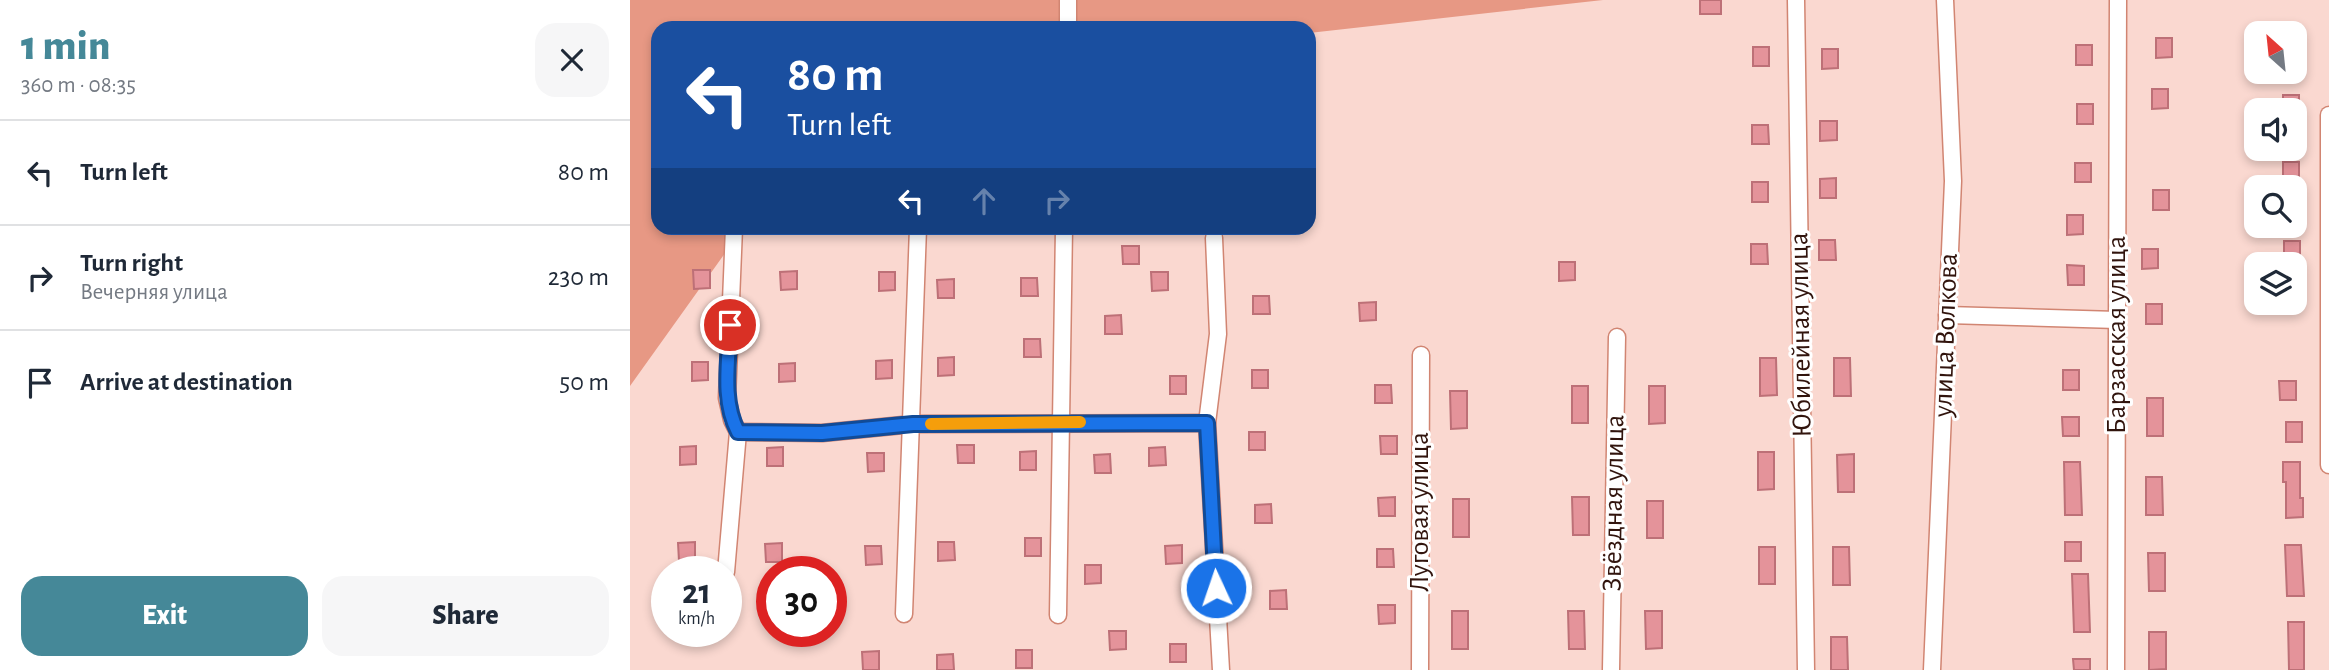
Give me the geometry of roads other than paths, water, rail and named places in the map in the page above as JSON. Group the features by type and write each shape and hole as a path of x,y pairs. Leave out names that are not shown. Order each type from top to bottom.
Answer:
{"street":[{"path":"1068,0 1068,21"},
{"name":"Юбилейная улица","path":"1796,0 1806,670"},
{"name":"улица Волкова","path":"1931,670 1952,181 1945,0"},
{"name":"Барзасская улица","path":"2116,670 2118,0"},
{"path":"2329,115 2329,465"},
{"path":"727,556 738,432 732,421 727,398 734,235"},
{"path":"904,614 918,235"},
{"path":"1058,615 1064,235"},
{"path":"1214,238 1218,334 1207,423 1221,670"},
{"path":"1947,315 2117,320"},
{"name":"Звёздная улица","path":"1611,670 1617,337"},
{"name":"Луговая улица","path":"1420,670 1421,355"},
{"path":"738,432 822,433 913,424 1207,423"}]}
